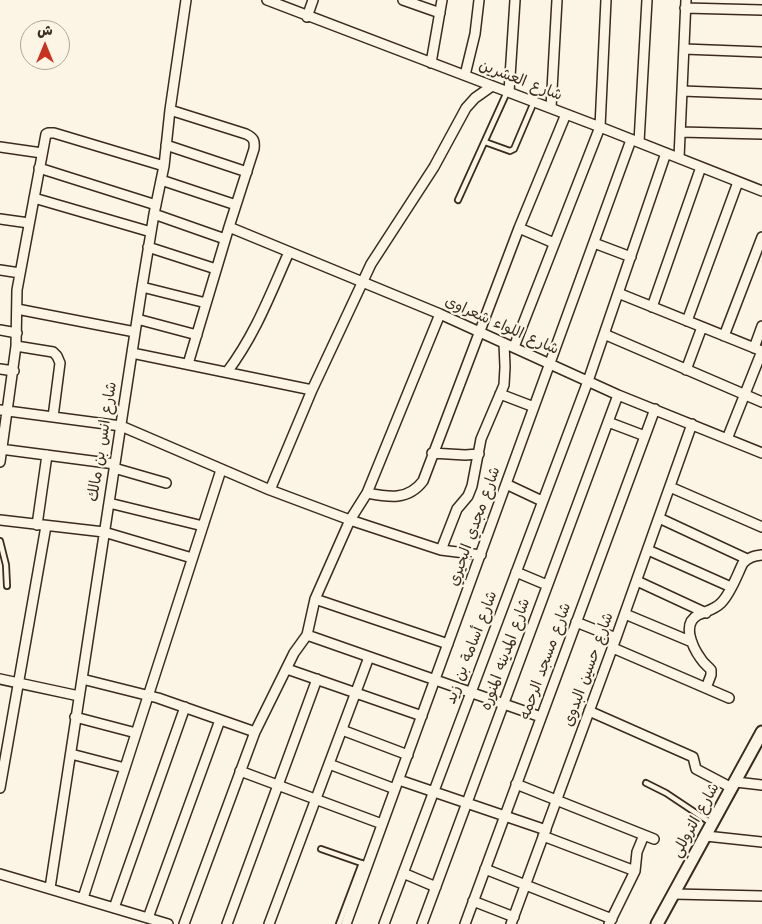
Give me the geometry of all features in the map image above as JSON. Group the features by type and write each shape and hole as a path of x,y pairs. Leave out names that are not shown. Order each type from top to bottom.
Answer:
{"street":[{"name":"شارع انس بن مالك","path":"50,888 148,247 164,166 186,0"},
{"name":"شارع العشرين","path":"266,0 551,108 762,191"},
{"path":"307,17 312,0"},
{"path":"402,0 440,13"},
{"path":"431,63 442,0"},
{"path":"465,75 476,34 479,0"},
{"path":"508,92 515,0"},
{"path":"551,108 557,0"},
{"path":"514,347 600,127 606,0"},
{"name":"شارع مجدي البحيري","path":"346,924 364,864 399,780 594,243 635,141 646,0"},
{"path":"679,158 685,4 762,10"},
{"path":"684,49 762,52"},
{"path":"270,490 312,390 362,282 382,247 434,168 466,108 492,86"},
{"path":"682,91 762,94"},
{"path":"170,110 252,137 255,142 188,364"},
{"path":"367,493 387,497 404,496 413,492 423,482 519,228 566,114"},
{"path":"680,132 762,134"},
{"path":"0,462 4,410 14,371 17,333 16,309 20,274 44,138 48,133 54,133 164,166"},
{"path":"166,145 247,172"},
{"path":"0,147 42,153"},
{"name":"شارع أسامة بن زيد","path":"384,924 588,381 666,153"},
{"path":"652,307 701,167"},
{"path":"39,168 155,210 225,238"},
{"path":"161,180 236,205"},
{"path":"687,321 738,182"},
{"path":"34,198 151,232"},
{"path":"0,219 29,223"},
{"name":"شارع اللواء شعراوى","path":"229,227 440,314 618,395 762,453"},
{"path":"519,228 554,243"},
{"path":"724,336 762,237"},
{"path":"594,243 631,257"},
{"path":"148,247 216,269"},
{"path":"227,372 256,327 289,252"},
{"path":"0,270 20,274"},
{"path":"142,287 206,303"},
{"path":"618,293 759,350"},
{"path":"16,309 135,332"},
{"path":"184,924 255,732 297,648 307,636 315,600 350,520 367,493 440,314"},
{"path":"137,319 197,335"},
{"path":"727,439 759,350 762,326"},
{"path":"686,370 702,327"},
{"path":"0,330 17,333"},
{"path":"604,334 762,402"},
{"path":"441,550 457,509 468,496 472,486 481,439 506,378 504,343"},
{"path":"16,346 53,352 58,356 60,363 53,417"},
{"path":"132,353 312,390"},
{"path":"0,369 14,371"},
{"path":"500,394 534,407"},
{"name":"شارع المدينه المنوره","path":"422,924 618,395"},
{"name":"شارع مسجد الرحمه","path":"465,924 655,409"},
{"path":"4,410 121,426 221,470 350,520 441,550 480,554"},
{"path":"608,422 645,436"},
{"name":"شارع حسين البدوى","path":"514,922 544,833 613,648 692,424"},
{"path":"1,449 114,466 166,483"},
{"path":"432,454 479,454"},
{"path":"0,788 18,683 41,525 46,455"},
{"path":"83,898 221,470"},
{"path":"506,484 542,501"},
{"path":"670,487 762,527"},
{"path":"109,502 202,526"},
{"path":"659,518 747,558"},
{"path":"0,520 104,532 192,558"},
{"path":"648,550 731,587"},
{"path":"706,688 711,670 700,659 692,642 688,633 690,623 697,616 713,610 725,600 743,562 747,558 762,555"},
{"path":"516,572 547,585"},
{"path":"636,581 706,613"},
{"path":"315,600 448,644"},
{"path":"625,614 692,642"},
{"path":"576,622 616,638"},
{"path":"307,636 541,716"},
{"path":"613,648 729,698"},
{"path":"269,924 369,657"},
{"path":"287,668 422,716"},
{"path":"0,679 79,696"},
{"path":"82,679 185,707 255,732"},
{"path":"227,924 317,679"},
{"path":"114,908 185,707"},
{"path":"589,711 693,757 696,769 734,785 762,786"},
{"path":"76,717 136,733"},
{"path":"148,918 220,720"},
{"path":"342,730 408,755"},
{"name":"شارع التروللي","path":"658,924 762,732"},
{"path":"71,754 125,768"},
{"path":"329,764 395,790"},
{"path":"240,771 382,824"},
{"path":"399,780 505,816 635,871"},
{"path":"516,784 654,838"},
{"path":"485,868 611,922 635,871 636,856 644,835"},
{"path":"706,836 762,842"},
{"path":"403,873 436,887"},
{"path":"0,874 168,924"},
{"path":"674,894 762,896"},
{"path":"474,901 514,922"}],"lane":[{"path":"458,200 508,92"},
{"path":"485,142 510,151 514,149 534,102"},
{"path":"0,541 6,565 7,586"},
{"path":"646,784 666,794 713,825"},
{"path":"321,848 364,864 339,924"}]}
